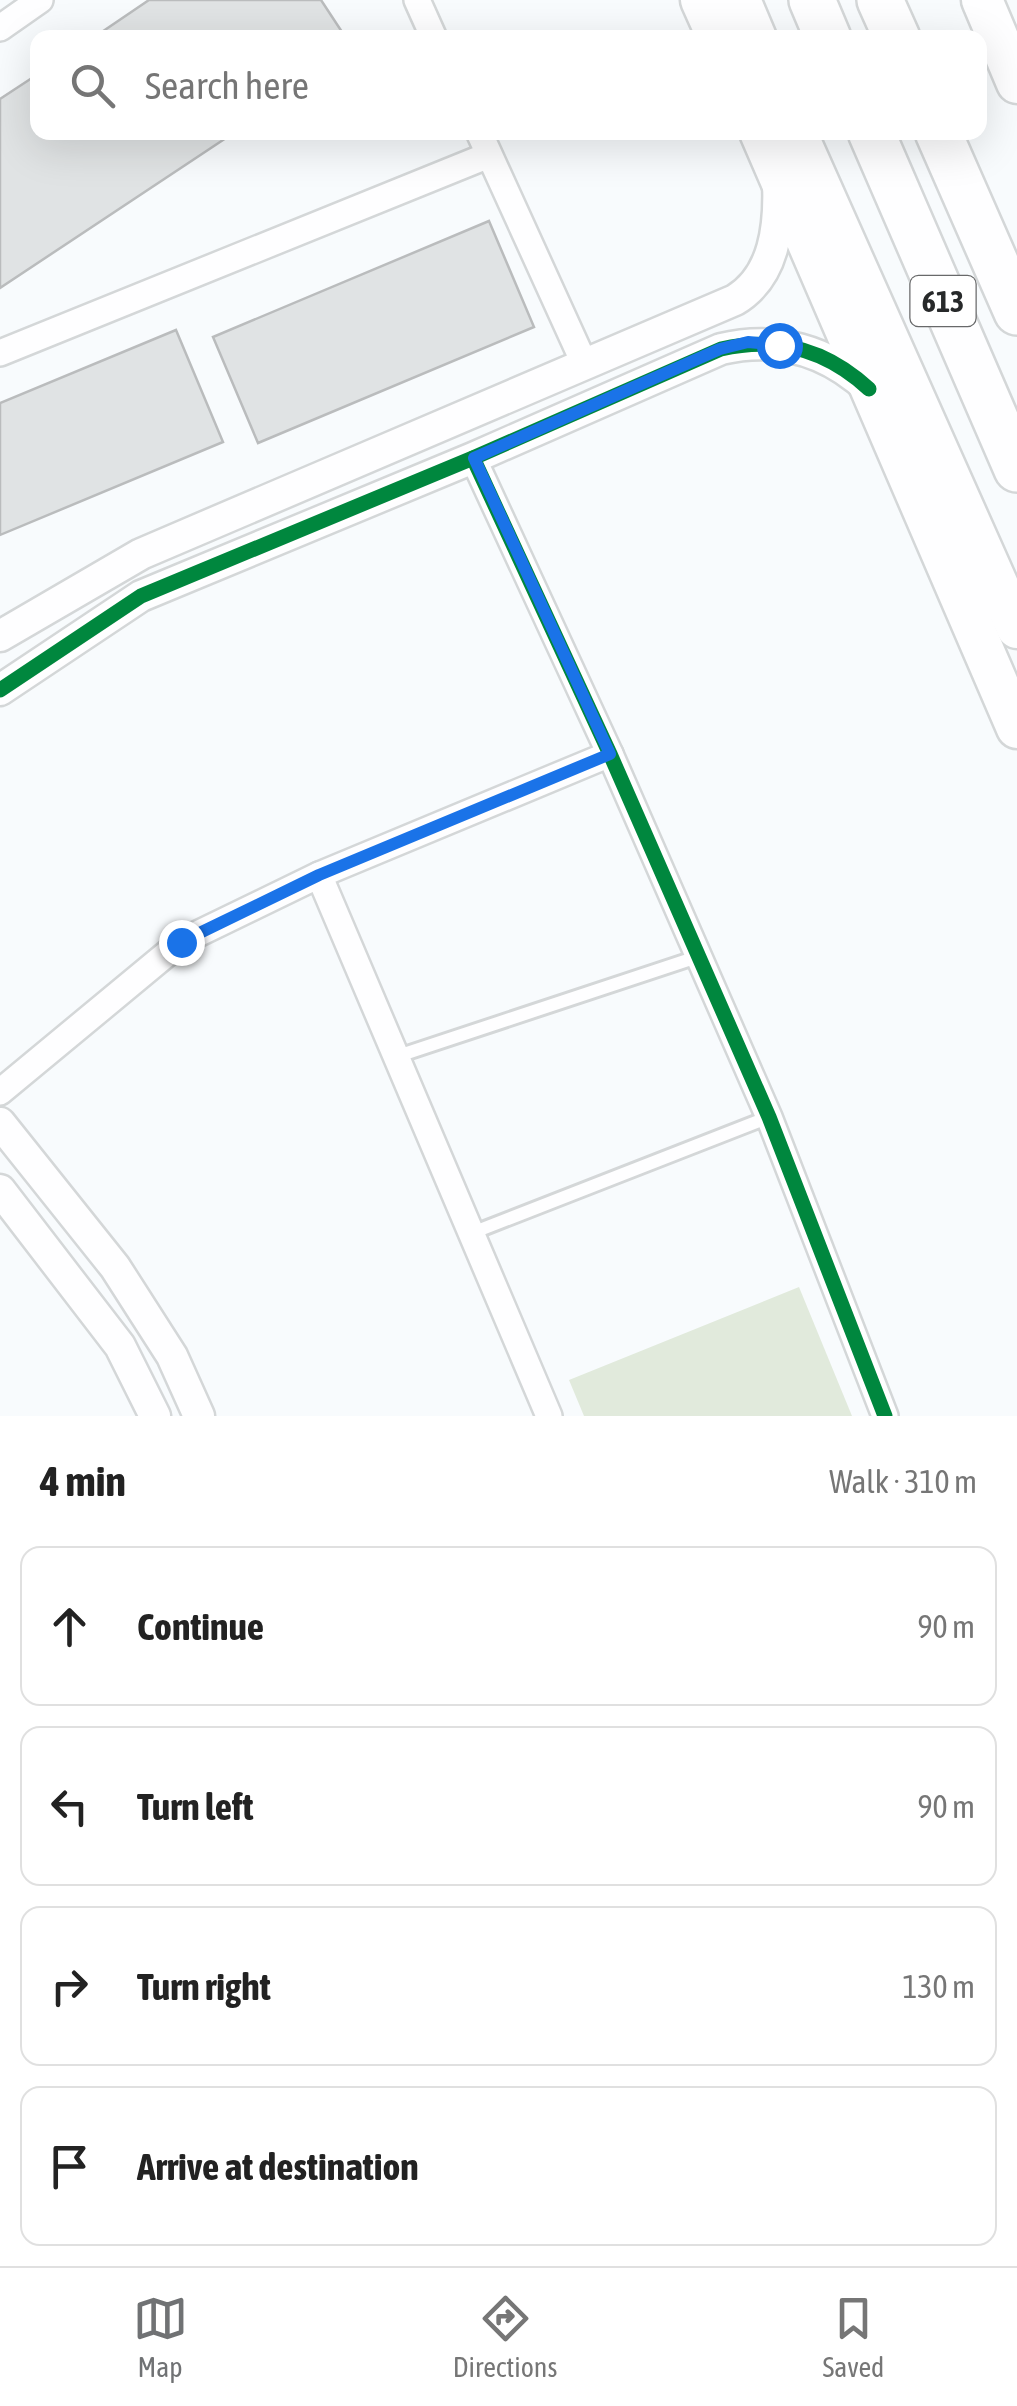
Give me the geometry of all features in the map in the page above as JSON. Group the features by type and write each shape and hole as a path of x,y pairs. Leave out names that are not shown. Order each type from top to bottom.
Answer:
{"highway":[{"path":"812,0 825,30"},
{"path":"880,0 893,30"},
{"path":"903,0 913,30"},
{"name":"613","path":"874,140 1017,469"},
{"name":"613","path":"941,140 1017,312"},
{"path":"952,140 989,249"}],"main road":[{"path":"701,0 714,30"},
{"path":"740,0 753,30"},
{"path":"996,17 1017,83"},
{"path":"763,140 1017,728"},
{"path":"799,140 1017,628"}],"street":[{"path":"0,28 40,0"},
{"path":"416,0 430,30"},
{"path":"0,353 484,144 585,365"},
{"path":"0,636 140,554 752,290 774,241 779,212 778,174"},
{"path":"677,325 689,326 704,340 702,352 692,361"},
{"path":"0,690 141,596 474,458 692,361 748,342 806,349 830,359 869,390"},
{"path":"474,458 700,956 769,1117 886,1416"},
{"path":"0,1092 181,942 319,875 610,754"},
{"path":"319,875 550,1416"},
{"path":"0,1123 115,1266 172,1356 199,1416"},
{"path":"0,1190 120,1346 155,1416"}],"lane":[{"path":"398,1056 700,956"},
{"path":"472,1233 769,1117"}],"shaded area":[{"path":"799,1287 852,1416 584,1416 569,1380"}],"building":[{"path":"149,0 321,0 341,30 105,30"},
{"path":"30,79 30,140 223,140 0,288 0,99"},
{"path":"489,221 534,327 258,443 213,337"},
{"path":"176,330 223,442 0,535 0,403"}],"cycle path":[{"path":"0,690 141,596 473,458 721,349 762,344 800,350 836,364 869,389"},
{"path":"473,458 610,754 769,1117 885,1416"}],"route":[{"path":"181,942 319,875 610,754 474,458 720,349 748,342 779,345"}]}
